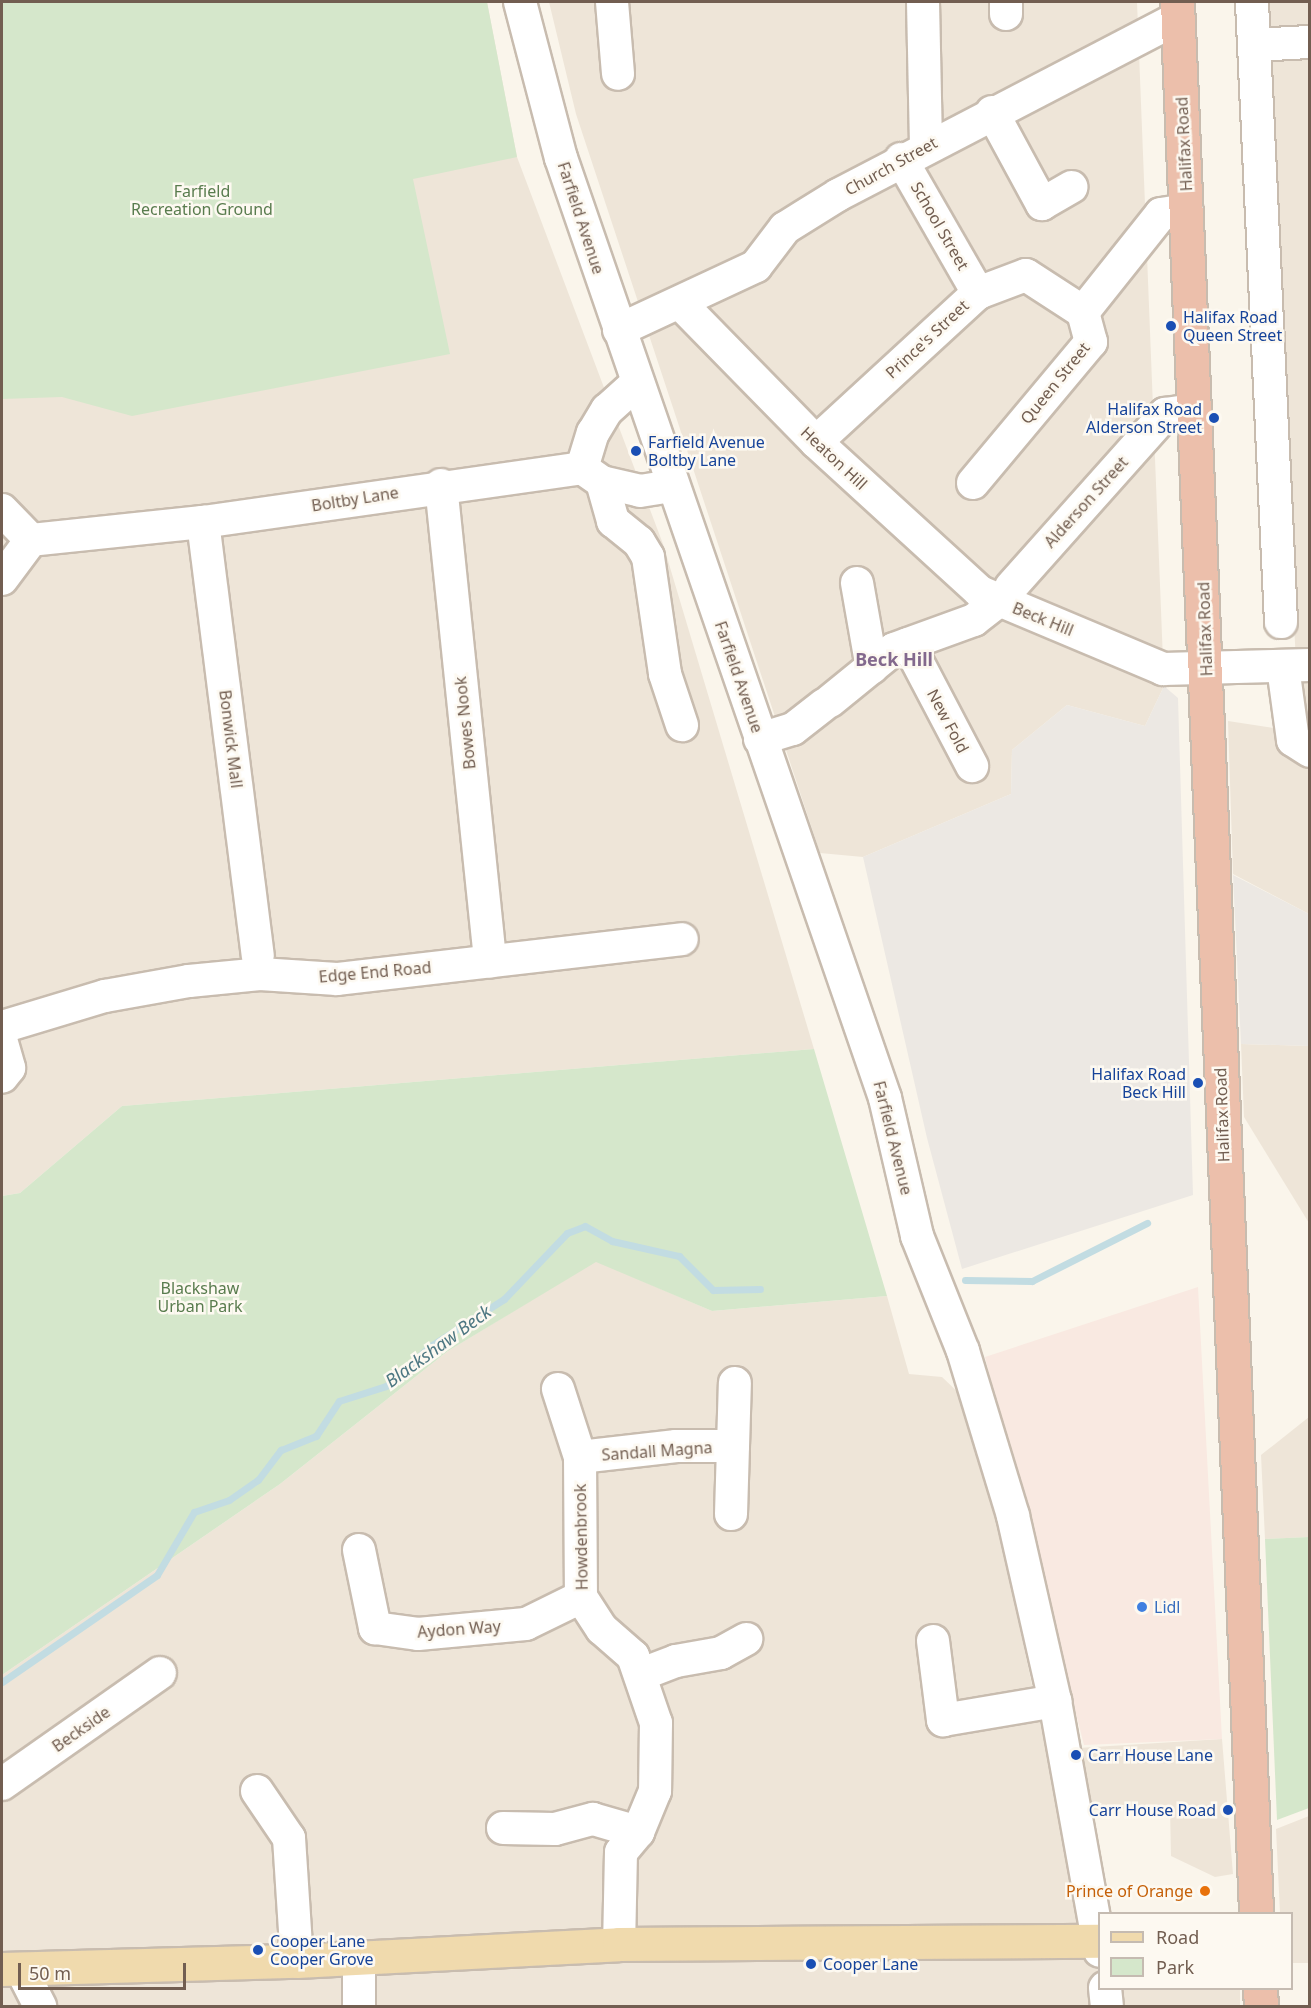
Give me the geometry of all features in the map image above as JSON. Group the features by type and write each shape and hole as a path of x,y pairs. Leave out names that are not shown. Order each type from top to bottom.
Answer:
{"highway":[{"name":"Halifax Road","path":"1177,10 1207,671 1226,1257 1256,1912"},
{"path":"1260,1990 1261,2007"}],"main road":[{"path":"11,1969 297,1961 618,1944 1098,1944"}],"street":[{"name":"Farfield Avenue","path":"520,2 561,159 885,1098 917,1236 963,1351 1013,1516 1055,1701"},
{"path":"612,2 618,74"},
{"path":"914,152 923,2"},
{"path":"1252,2 1281,622"},
{"name":"Church Street","path":"619,330 756,266 785,228 914,152 992,112 1177,10"},
{"path":"1254,45 1310,42"},
{"path":"992,112 1042,204 1072,187"},
{"name":"School Street","path":"914,152 978,293"},
{"path":"1083,312 1161,214 1187,210"},
{"name":"Prince's Street","path":"816,442 978,293 1026,275 1083,312"},
{"name":"Heaton Hill","path":"680,303 816,442 980,592 1005,594"},
{"name":"Queen Street","path":"973,483 1091,342 1083,312"},
{"path":"637,383 607,410 593,433 592,475 613,521 639,542 648,558 665,674 682,725"},
{"name":"Alderson Street","path":"1005,594 1165,414 1195,410"},
{"name":"Boltby Lane","path":"31,540 203,522 441,485 592,475 640,491 672,486"},
{"name":"Bowes Nook","path":"441,485 490,961"},
{"path":"2,510 31,540 2,579"},
{"name":"Bonwick Mall","path":"203,522 258,956"},
{"path":"857,583 872,668"},
{"name":"Beck Hill","path":"760,739 793,729 872,668 908,644 974,620 1005,594 1163,669 1207,671 1296,666"},
{"name":"New Fold","path":"908,644 972,766"},
{"path":"1296,666 1293,740 1310,751"},
{"name":"Edge End Road","path":"2,1027 105,996 189,981 260,974 337,978 682,939"},
{"path":"2,1043 9,1068 2,1077"},
{"name":"Sandall Magna","path":"731,1514 735,1383"},
{"name":"Howdenbrook","path":"558,1389 580,1457 581,1597 602,1629 633,1656 642,1674 656,1723 656,1791 638,1832 621,1852 618,1944"},
{"name":"Sandall Magna","path":"580,1457 676,1446 733,1446"},
{"name":"Aydon Way","path":"359,1550 375,1629 418,1634 526,1624 581,1597"},
{"path":"642,1674 676,1661 721,1653 746,1639"},
{"path":"933,1641 943,1720 1055,1701 1098,1938"},
{"name":"Beckside","path":"2,1784 159,1673"},
{"path":"257,1791 290,1838 297,1961"},
{"path":"503,1828 555,1829 593,1819 638,1832"},
{"path":"358,1956 359,2007"},
{"path":"11,1969 40,2007"},
{"path":"1105,1990 1107,2007"}],"shaded area":[{"path":"2,2 487,2 517,157 663,544 814,1049 122,1106 20,1193 2,1196"},
{"path":"549,2 1137,2 1164,686 1145,726 1067,705 1012,750 1011,794 863,857 820,853 576,114"},
{"path":"1259,2 1309,2 1309,914 1233,874 1228,721 1300,732"},
{"path":"1164,686 1178,698 1193,1195 962,1269 927,1138 863,857 1011,794 1012,750 1067,705 1145,726"},
{"path":"1233,875 1309,914 1309,1046 1241,1044"},
{"path":"1241,1044 1309,1046 1309,1223 1244,1117"},
{"path":"596,1261 712,1311 887,1296 909,1374 942,1377 964,1398 977,1429 1046,1750 1222,1739 1233,1874 1215,1877 1171,1856 1170,1807 1091,1810 1109,1912 1098,1912 1098,1990 1240,1990 1240,2006 2,2006 2,1675 280,1484 448,1351"},
{"path":"1198,1287 1222,1739 1084,1745 985,1357"},
{"path":"1309,1417 1309,1537 1265,1539 1261,1455"},
{"path":"1309,1816 1309,1963 1293,1963 1293,1912 1280,1912 1276,1829"}],"green space":[{"name":"Farfield Recreation Ground","path":"2,2 487,2 517,157 413,179 450,354 132,416 62,397 2,399"},
{"name":"Blackshaw Urban Park","path":"814,1049 887,1296 712,1311 596,1262 448,1351 280,1484 2,1675 2,1196 20,1193 122,1106"},
{"path":"1309,1537 1309,1808 1277,1820 1265,1539"}],"waterway":[{"name":"Blackshaw Beck","path":"965,1280 1032,1281 1147,1223"},
{"name":"Blackshaw Beck","path":"2,1682 157,1575 194,1512 229,1500 258,1480 281,1450 316,1436 339,1401 386,1386 429,1347 504,1299 567,1233 585,1226 612,1241 679,1256 713,1290 760,1289"}],"place":[{"name":"Halifax Road Queen Street","path":"1171,326"},
{"name":"Halifax Road Alderson Street","path":"1214,418"},
{"name":"Farfield Avenue Boltby Lane","path":"636,451"},
{"name":"Halifax Road Beck Hill","path":"1198,1083"},
{"name":"Lidl","path":"1142,1607"},
{"name":"Carr House Lane","path":"1076,1755"},
{"name":"Carr House Road","path":"1228,1810"},
{"name":"Prince of Orange","path":"1205,1891"},
{"name":"Cooper Lane Cooper Grove","path":"258,1950"},
{"name":"Cooper Lane","path":"811,1964"}],"district":[{"name":"Beck Hill","path":"894,659"}]}
